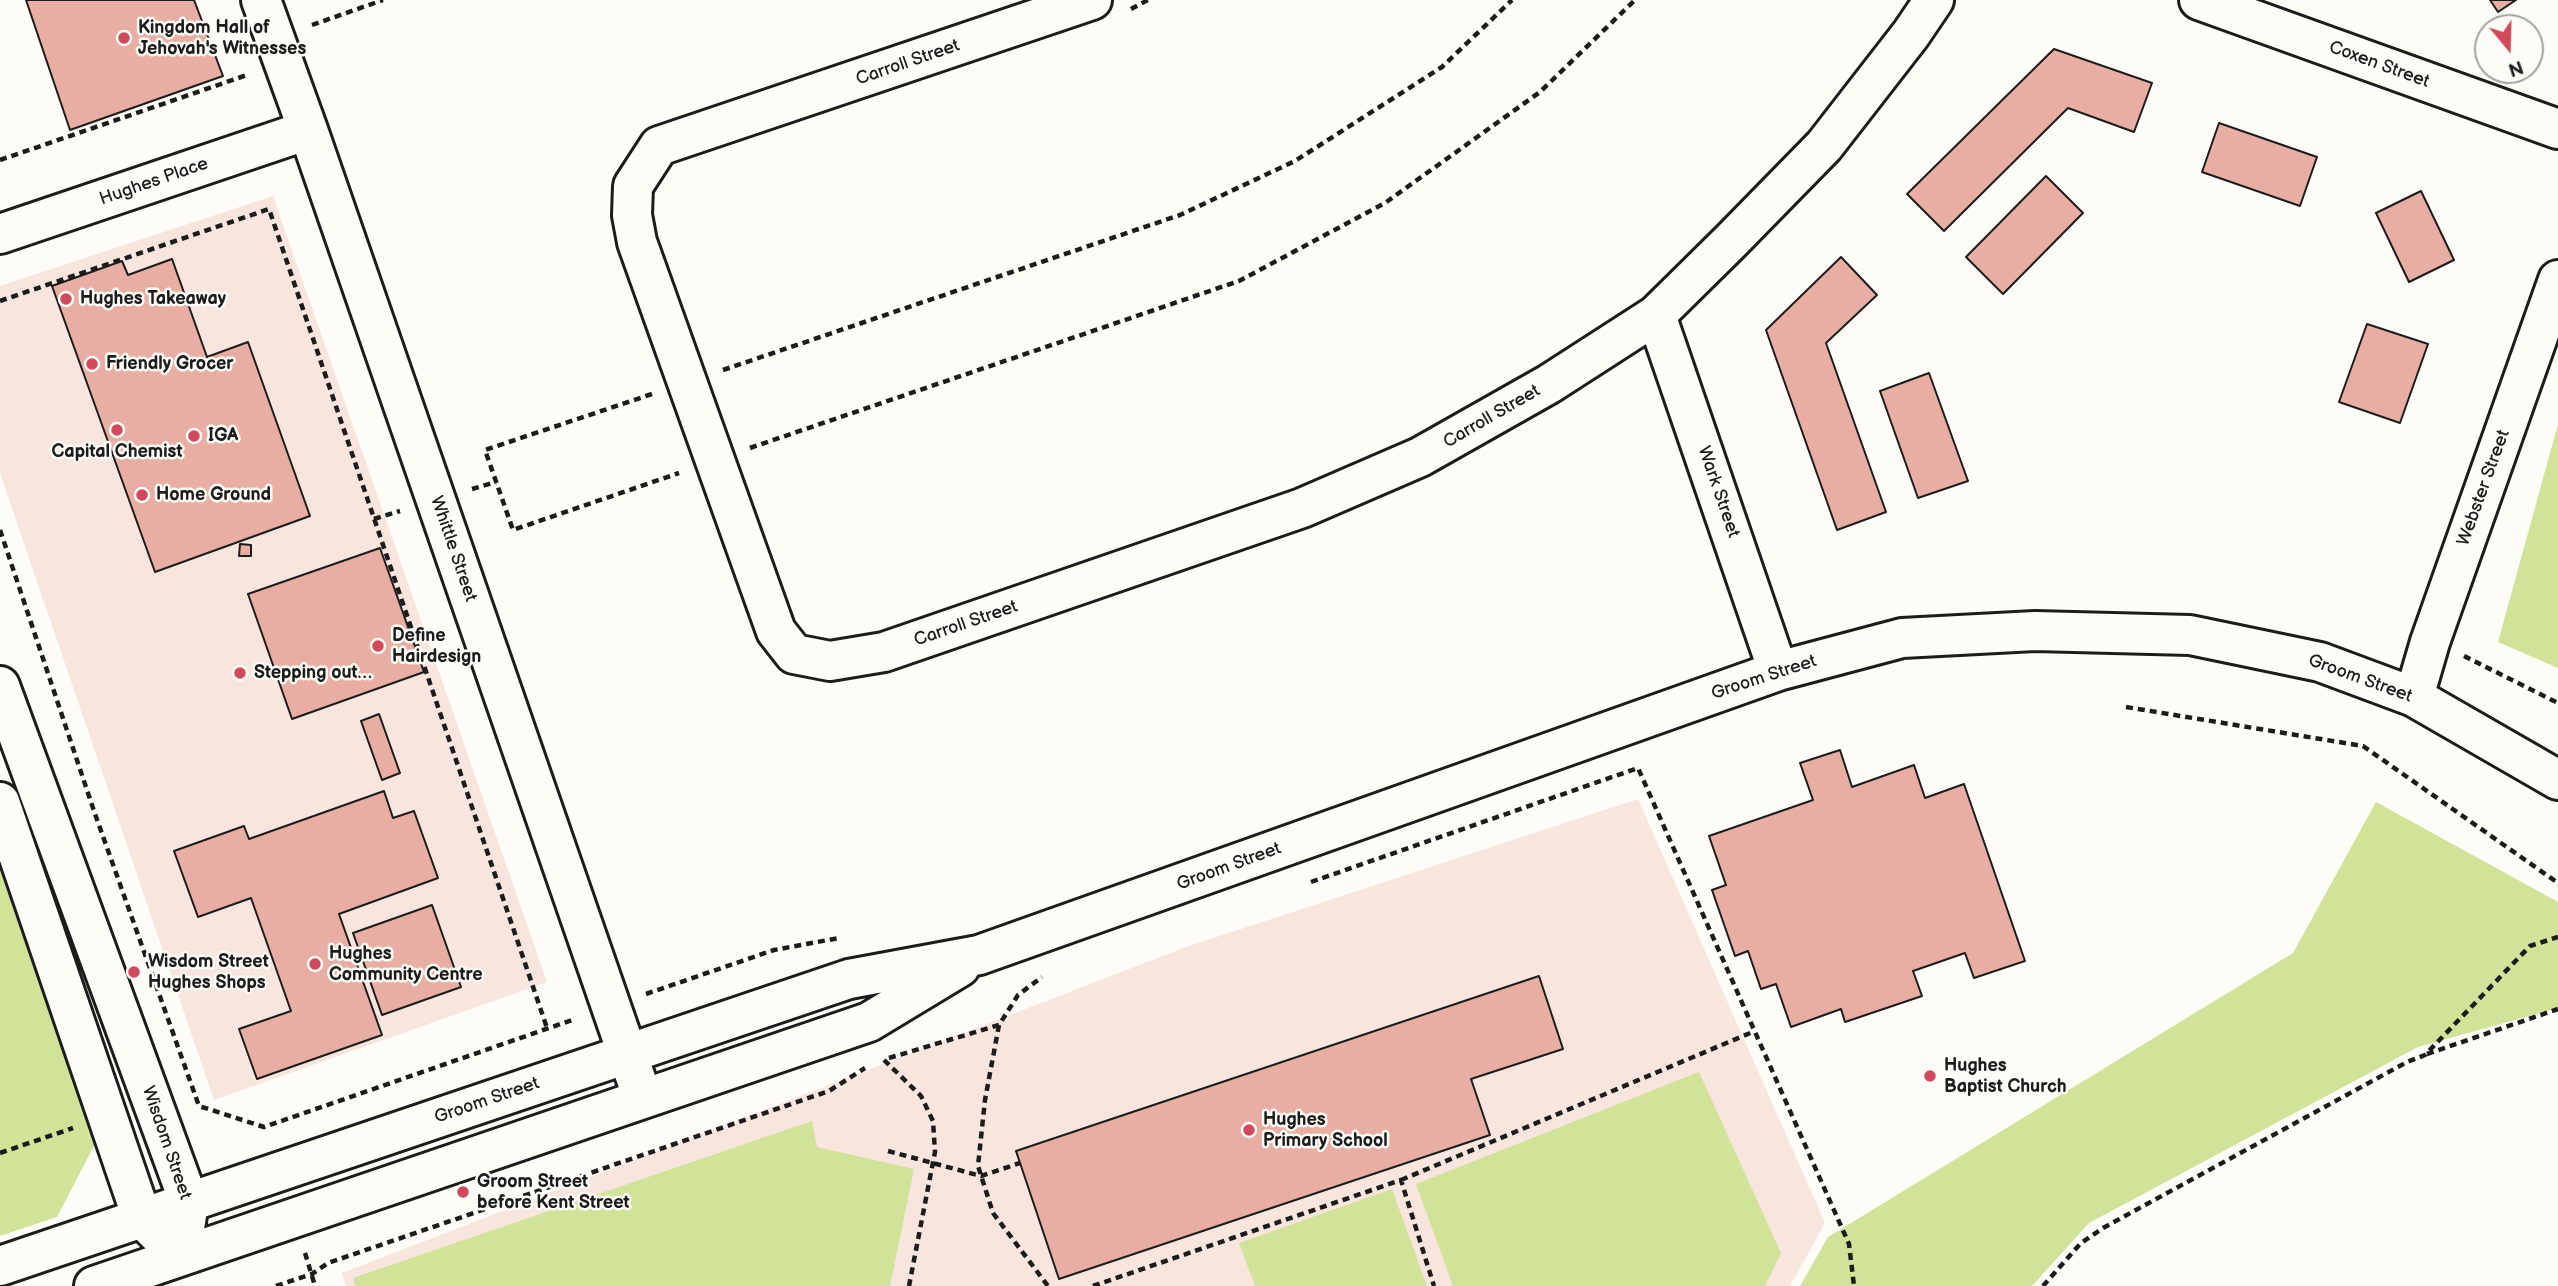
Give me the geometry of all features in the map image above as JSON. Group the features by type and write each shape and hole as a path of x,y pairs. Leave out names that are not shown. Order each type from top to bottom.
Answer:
{"street":[{"name":"Whittle Street","path":"261,0 643,1099"},
{"name":"Carroll Street","path":"1091,0 659,146 633,186 632,215 637,242 776,631 794,654 830,661 884,652 1302,508 1420,457 1549,384 1656,315 1824,146 1934,0"},
{"name":"Coxen Street","path":"2199,0 2558,129"},
{"name":"Hughes Place","path":"0,234 308,130"},
{"name":"Webster Street","path":"2414,697 2430,642 2558,280"},
{"name":"Wark Street","path":"1656,315 1778,671"},
{"name":"Groom Street","path":"0,1266 849,979 979,956 1778,671 1902,638 2035,631 2190,635 2320,662 2414,697 2558,780"},
{"name":"Wisdom Street","path":"0,686 189,1202 180,1257"},
{"path":"0,802 142,1218 180,1257"},
{"name":"Groom Street","path":"94,1286 869,1022 979,956"}],"path":[{"path":"0,160 279,50 383,0"},
{"path":"1127,10 1147,0"},
{"path":"1512,0 1442,67 1295,161 1180,215 485,450 513,530 1239,281 1385,204 1540,92 1635,0"},
{"path":"0,301 269,209 547,1028"},
{"path":"0,530 95,814 199,1105 264,1127 774,950 841,938"},
{"path":"2430,642 2452,650 2558,703"},
{"path":"2126,706 2363,746 2558,883"},
{"path":"1308,883 1638,768 1849,1244 1854,1286"},
{"path":"2425,1055 2530,946 2558,937"},
{"path":"1045,975 1018,995 999,1025 985,1100 978,1166 993,1213 1048,1286"},
{"path":"2043,1286 2081,1243 2103,1228 2407,1062 2558,1009"},
{"path":"276,1286 312,1274 328,1263 829,1091 872,1063 999,1025"},
{"path":"1093,1286 1401,1180 1755,1031"},
{"path":"884,1060 921,1096 933,1122 936,1152 909,1286"},
{"path":"888,1152 981,1176 1020,1163"},
{"path":"1401,1180 1434,1286"},
{"path":"312,1274 315,1286"}],"shaded area":[{"path":"273,196 547,982 214,1100 0,473 0,286"},
{"name":"Hughes Primary School","path":"1638,799 1825,1223 1790,1286 346,1286 342,1273 1186,947"}],"green space":[{"path":"2558,424 2558,668 2498,642"},
{"path":"2376,802 2558,902 2558,1008 2418,1047 2089,1223 2032,1286 1800,1286 1828,1237 2293,953"},
{"path":"0,870 95,1144 57,1217 0,1236"},
{"path":"1699,1072 1781,1253 1765,1286 1453,1286 1416,1184"},
{"path":"812,1121 817,1147 914,1169 890,1286 356,1286 353,1278"},
{"path":"1392,1189 1427,1286 1255,1286 1239,1243"}],"building":[{"name":"Kingdom Hall of Jehovah's Witnesses","path":"26,0 194,0 223,76 70,130"},
{"path":"2490,0 2516,0 2498,12"},
{"path":"2054,49 2152,83 2134,132 2068,108 1944,231 1907,194"},
{"path":"2219,123 2317,157 2300,206 2202,172"},
{"path":"2046,176 2083,213 2003,294 1966,257"},
{"path":"2421,191 2454,260 2409,282 2376,213"},
{"path":"1841,257 1877,295 1826,343 1886,512 1837,530 1766,330"},
{"name":"IGA","path":"172,259 207,357 248,342 310,516 155,572 52,286 122,261 128,275"},
{"path":"2367,324 2428,344 2400,423 2339,402"},
{"path":"1929,373 1968,481 1918,498 1880,391"},
{"path":"240,544 251,545 251,556 239,556"},
{"path":"380,548 424,672 292,719 248,594"},
{"path":"379,714 400,773 382,780 361,721"},
{"path":"1840,750 1852,787 1914,765 1925,798 1964,784 2025,961 1974,978 1965,953 1913,971 1922,996 1845,1022 1841,1009 1791,1027 1776,984 1761,989 1748,951 1735,956 1712,890 1726,885 1709,836 1813,800 1800,763"},
{"name":"Hughes Community Centre","path":"384,791 393,818 414,811 438,878 339,914 382,1035 257,1079 239,1029 291,1011 251,898 198,917 174,851 244,826 249,839"},
{"path":"432,905 461,987 382,1015 353,933"},
{"path":"1539,976 1563,1049 1471,1079 1490,1135 1059,1279 1016,1151"}],"place":[{"name":"Kingdom Hall of Jehovah's Witnesses","path":"124,38"},
{"name":"Hughes Takeaway","path":"66,299"},
{"name":"Friendly Grocer","path":"92,364"},
{"name":"Capital Chemist","path":"117,430"},
{"name":"IGA","path":"194,436"},
{"name":"Home Ground","path":"142,495"},
{"name":"Define Hairdesign","path":"378,646"},
{"name":"Stepping out…","path":"240,673"},
{"name":"Hughes Community Centre","path":"315,964"},
{"name":"Wisdom Street Hughes Shops","path":"134,972"},
{"name":"Hughes Baptist Church","path":"1930,1076"},
{"name":"Hughes Primary School","path":"1249,1130"},
{"name":"Groom Street before Kent Street","path":"463,1192"}]}
